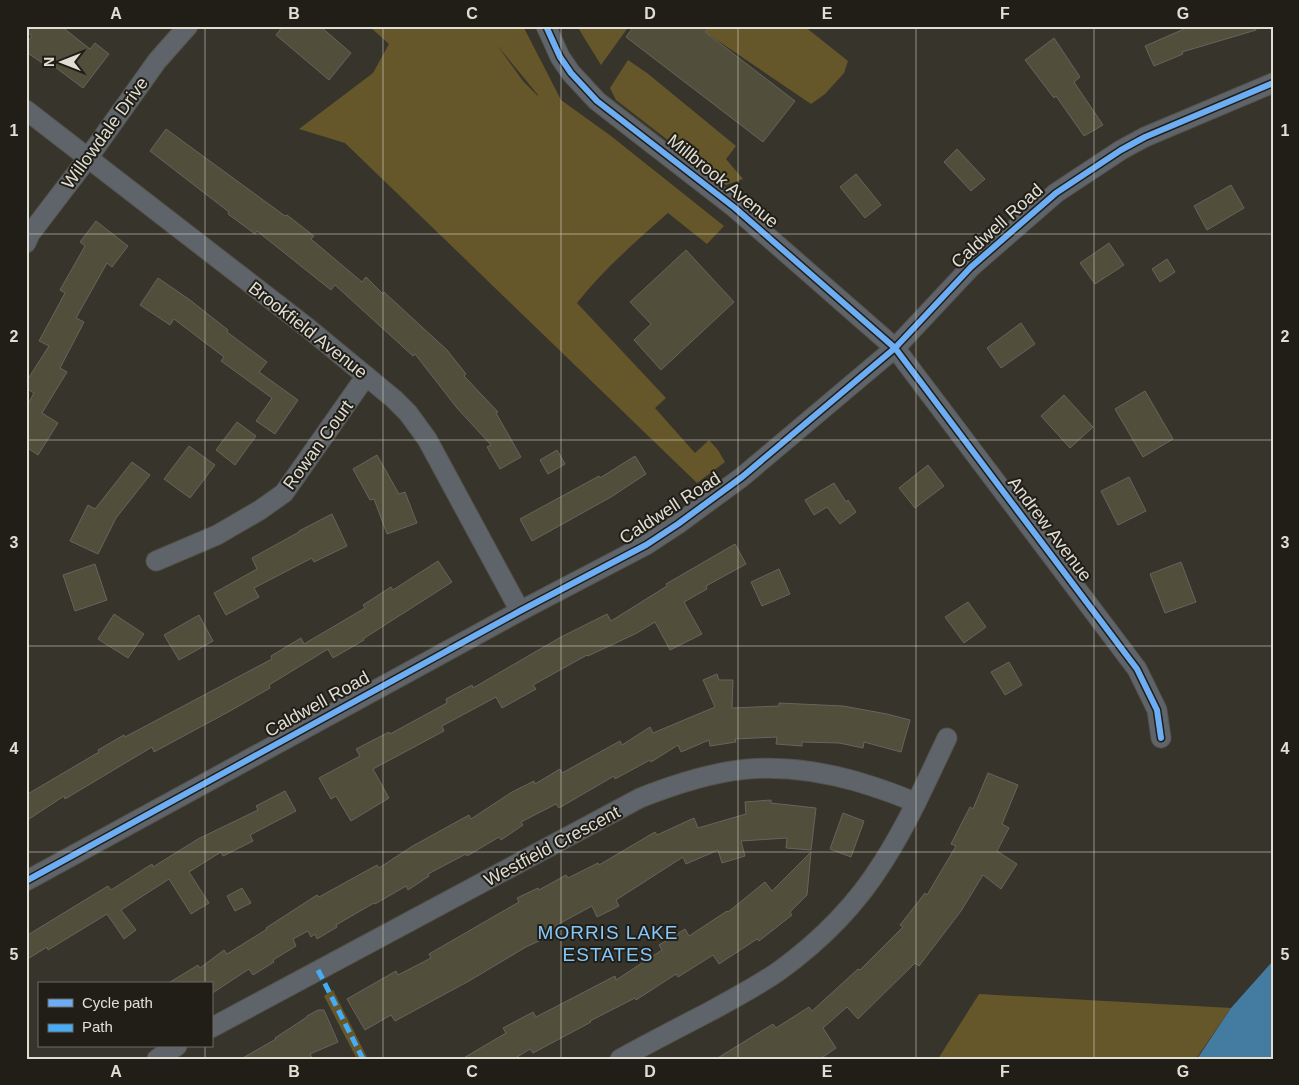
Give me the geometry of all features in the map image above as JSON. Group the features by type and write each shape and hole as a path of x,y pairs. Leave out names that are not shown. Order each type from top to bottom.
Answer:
{"street":[{"name":"Willowdale Drive","path":"26,243 30,234 88,158 157,60 188,26"},
{"name":"Millbrook Avenue","path":"546,26 560,57 597,101 735,208 895,348"},
{"name":"Caldwell Road","path":"26,881 520,611 646,545 742,477 895,348 971,267 1063,189 1121,150 1145,137 1273,83"},
{"name":"Brookfield Avenue","path":"26,110 300,322 401,406 427,440 520,611"},
{"name":"Andrew Avenue","path":"895,348 1137,670 1157,710 1162,738"},
{"name":"Rowan Court","path":"156,561 229,528 284,493 366,376"},
{"path":"620,1059 745,992 778,971 812,944 861,893 883,862 916,803 947,738"},
{"name":"Westfield Crescent","path":"212,1027 640,798 678,783 736,770 796,769 822,773 864,784 916,803"},
{"path":"157,1059 174,1048"}],"shaded area":[{"path":"369,26 523,26 561,100 611,136 724,226 707,244 668,213 609,267 577,303 666,398 655,408 695,453 709,440 725,462 697,483 345,143 299,129 373,73 389,44","holes":["497,45 538,95 523,81"]},
{"path":"577,26 629,26 601,65"},
{"path":"710,26 804,26 848,61 844,73 825,94 811,104 705,32"},
{"path":"628,60 647,73 736,146 726,159 743,179 726,185 616,100 610,88"},
{"path":"333,990 368,1059 357,1059 324,996"},
{"path":"979,994 1231,1008 1196,1059 938,1059"}],"water":[{"path":"1273,961 1273,1059 1197,1059 1231,1008"}],"building":[{"path":"26,26 61,26 90,49 95,43 109,54 83,88 47,61 44,64 26,52 26,44 32,36 26,32"},
{"path":"283,26 320,26 351,53 329,80 276,35"},
{"path":"634,26 710,26 705,32 795,101 763,142 626,37"},
{"path":"1191,26 1255,26 1256,30 1182,52 1183,54 1154,66 1145,46"},
{"path":"1054,38 1080,77 1074,82 1103,125 1084,136 1056,96 1054,98 1025,60"},
{"path":"166,129 314,236 311,239 362,282 366,277 447,350 466,374 464,376 498,412 496,413 521,457 500,469 487,447 491,445 457,408 415,354 413,356 335,285 331,290 257,231 255,234 228,214 229,212 150,151"},
{"path":"957,149 985,179 971,191 944,162"},
{"path":"856,174 881,205 865,218 840,187"},
{"path":"1231,185 1244,208 1207,230 1194,206"},
{"path":"96,221 128,246 112,267 107,263 76,318 84,322 60,368 67,372 42,413 58,423 38,455 26,447 26,403 28,404 34,393 26,388 26,382 49,346 39,341 65,293 60,290 85,246 80,242"},
{"path":"1109,243 1124,265 1095,284 1080,263"},
{"path":"686,250 734,302 661,370 634,340 651,324 630,302"},
{"path":"1167,259 1175,272 1160,282 1152,269"},
{"path":"158,278 190,300 228,330 227,332 267,362 259,372 298,400 275,434 256,421 272,398 221,361 224,357 174,319 170,325 140,305"},
{"path":"1021,323 1035,344 1001,368 987,348"},
{"path":"1145,391 1173,439 1143,457 1115,409"},
{"path":"1064,395 1093,427 1070,448 1041,416"},
{"path":"237,422 256,436 235,465 216,450"},
{"path":"189,446 215,465 190,498 164,479"},
{"path":"557,450 565,464 548,474 540,460"},
{"path":"377,455 399,494 405,492 417,523 387,534 374,499 370,500 353,469"},
{"path":"635,456 646,474 611,497 532,541 520,519 599,476 600,478"},
{"path":"132,462 150,475 116,518 98,554 70,541 88,505 95,509"},
{"path":"928,465 944,486 915,508 899,488"},
{"path":"1129,477 1146,511 1118,525 1101,491"},
{"path":"834,483 846,502 848,500 856,512 840,524 827,507 814,515 805,500"},
{"path":"332,514 347,546 314,562 312,558 254,588 259,597 226,615 214,593 257,569 252,558"},
{"path":"735,544 746,564 706,586 707,589 684,602 702,634 670,650 655,622 637,633 587,655 533,685 536,689 502,708 496,697 442,726 444,731 373,769 389,798 351,821 336,796 331,799 319,778 360,756 356,749 389,732 390,734 447,703 446,699 472,685 473,688 561,637 607,614 611,621 667,586 666,584"},
{"path":"438,561 452,582 364,640 333,658 328,649 269,685 270,688 230,711 154,752 152,747 65,799 64,796 26,821 26,795 124,735 125,737 272,659 271,656 301,638 304,644 365,608 363,605 391,587 393,590"},
{"path":"1181,562 1196,602 1165,613 1150,574"},
{"path":"95,564 107,600 75,611 63,575"},
{"path":"779,569 790,594 762,606 751,582"},
{"path":"968,602 986,627 964,643 945,617"},
{"path":"114,614 144,634 128,658 98,639"},
{"path":"199,615 213,641 179,660 164,635"},
{"path":"1009,662 1022,685 1005,695 991,672"},
{"path":"717,674 719,680 733,680 732,708 779,706 779,703 843,706 910,720 901,752 864,742 863,748 839,743 802,742 802,746 776,744 777,737 735,739 736,742 710,746 709,740 681,752 678,745 651,762 650,760 615,779 614,776 559,808 556,804 521,822 523,825 501,840 499,837 467,856 466,854 428,874 429,876 408,890 406,886 374,903 336,925 337,927 317,939 315,934 311,937 308,931 293,939 296,946 253,975 249,969 212,993 212,982 170,982 198,965 200,968 224,950 227,954 317,895 319,897 377,865 379,868 411,847 469,815 471,819 512,792 534,781 535,784 560,769 562,773 620,741 622,745 650,727 653,733 715,707 703,680"},
{"path":"988,773 1018,785 1002,824 1009,828 997,851 1017,864 1001,889 983,875 961,911 919,966 915,963 858,1019 847,1007 823,1028 836,1048 820,1059 716,1059 773,1024 776,1028 809,1007 812,1011 858,969 860,970 903,927 900,925 925,893 927,895 956,846 951,844 970,807 973,809"},
{"path":"285,791 296,811 250,835 253,841 223,856 221,852 189,872 209,903 191,914 169,879 121,910 136,930 124,939 107,914 48,950 47,947 26,960 26,936 108,886 111,890 152,864 153,867 198,839 258,810 256,806"},
{"path":"771,800 771,803 816,808 811,850 786,848 787,838 741,841 745,856 722,863 718,850 686,864 683,857 616,900 619,906 597,917 592,906 555,926 558,932 526,947 469,981 395,1021 391,1015 365,1030 347,999 396,971 398,975 431,958 429,954 519,902 517,898 538,888 539,890 566,875 568,878 598,863 599,865 655,832 657,835 694,818 698,828 746,814 745,802"},
{"path":"843,813 864,821 851,857 830,849"},
{"path":"811,852 807,895 790,912 792,915 759,941 757,939 719,964 713,955 678,977 676,974 636,1000 635,998 590,1021 533,1053 530,1049 514,1059 462,1059 506,1033 503,1028 533,1012 536,1017 615,976 616,980 662,950 659,945 685,929 689,936 728,912 765,882 772,891"},
{"path":"242,888 251,903 235,911 227,896"},
{"path":"318,1010 324,1010 338,1042 310,1054 313,1059 241,1059 276,1039"}],"marked path":[{"path":"318,970 363,1059"}],"cycle path":[{"path":"546,26 560,57 571,73 597,101 735,208 895,348 1137,669 1157,710 1161,738"},
{"path":"26,881 520,611 646,545 742,477 895,348 971,267 1056,193 1121,150 1145,137 1273,83"}],"district":[{"name":"MORRIS LAKE ESTATES","path":"608,943"}]}
